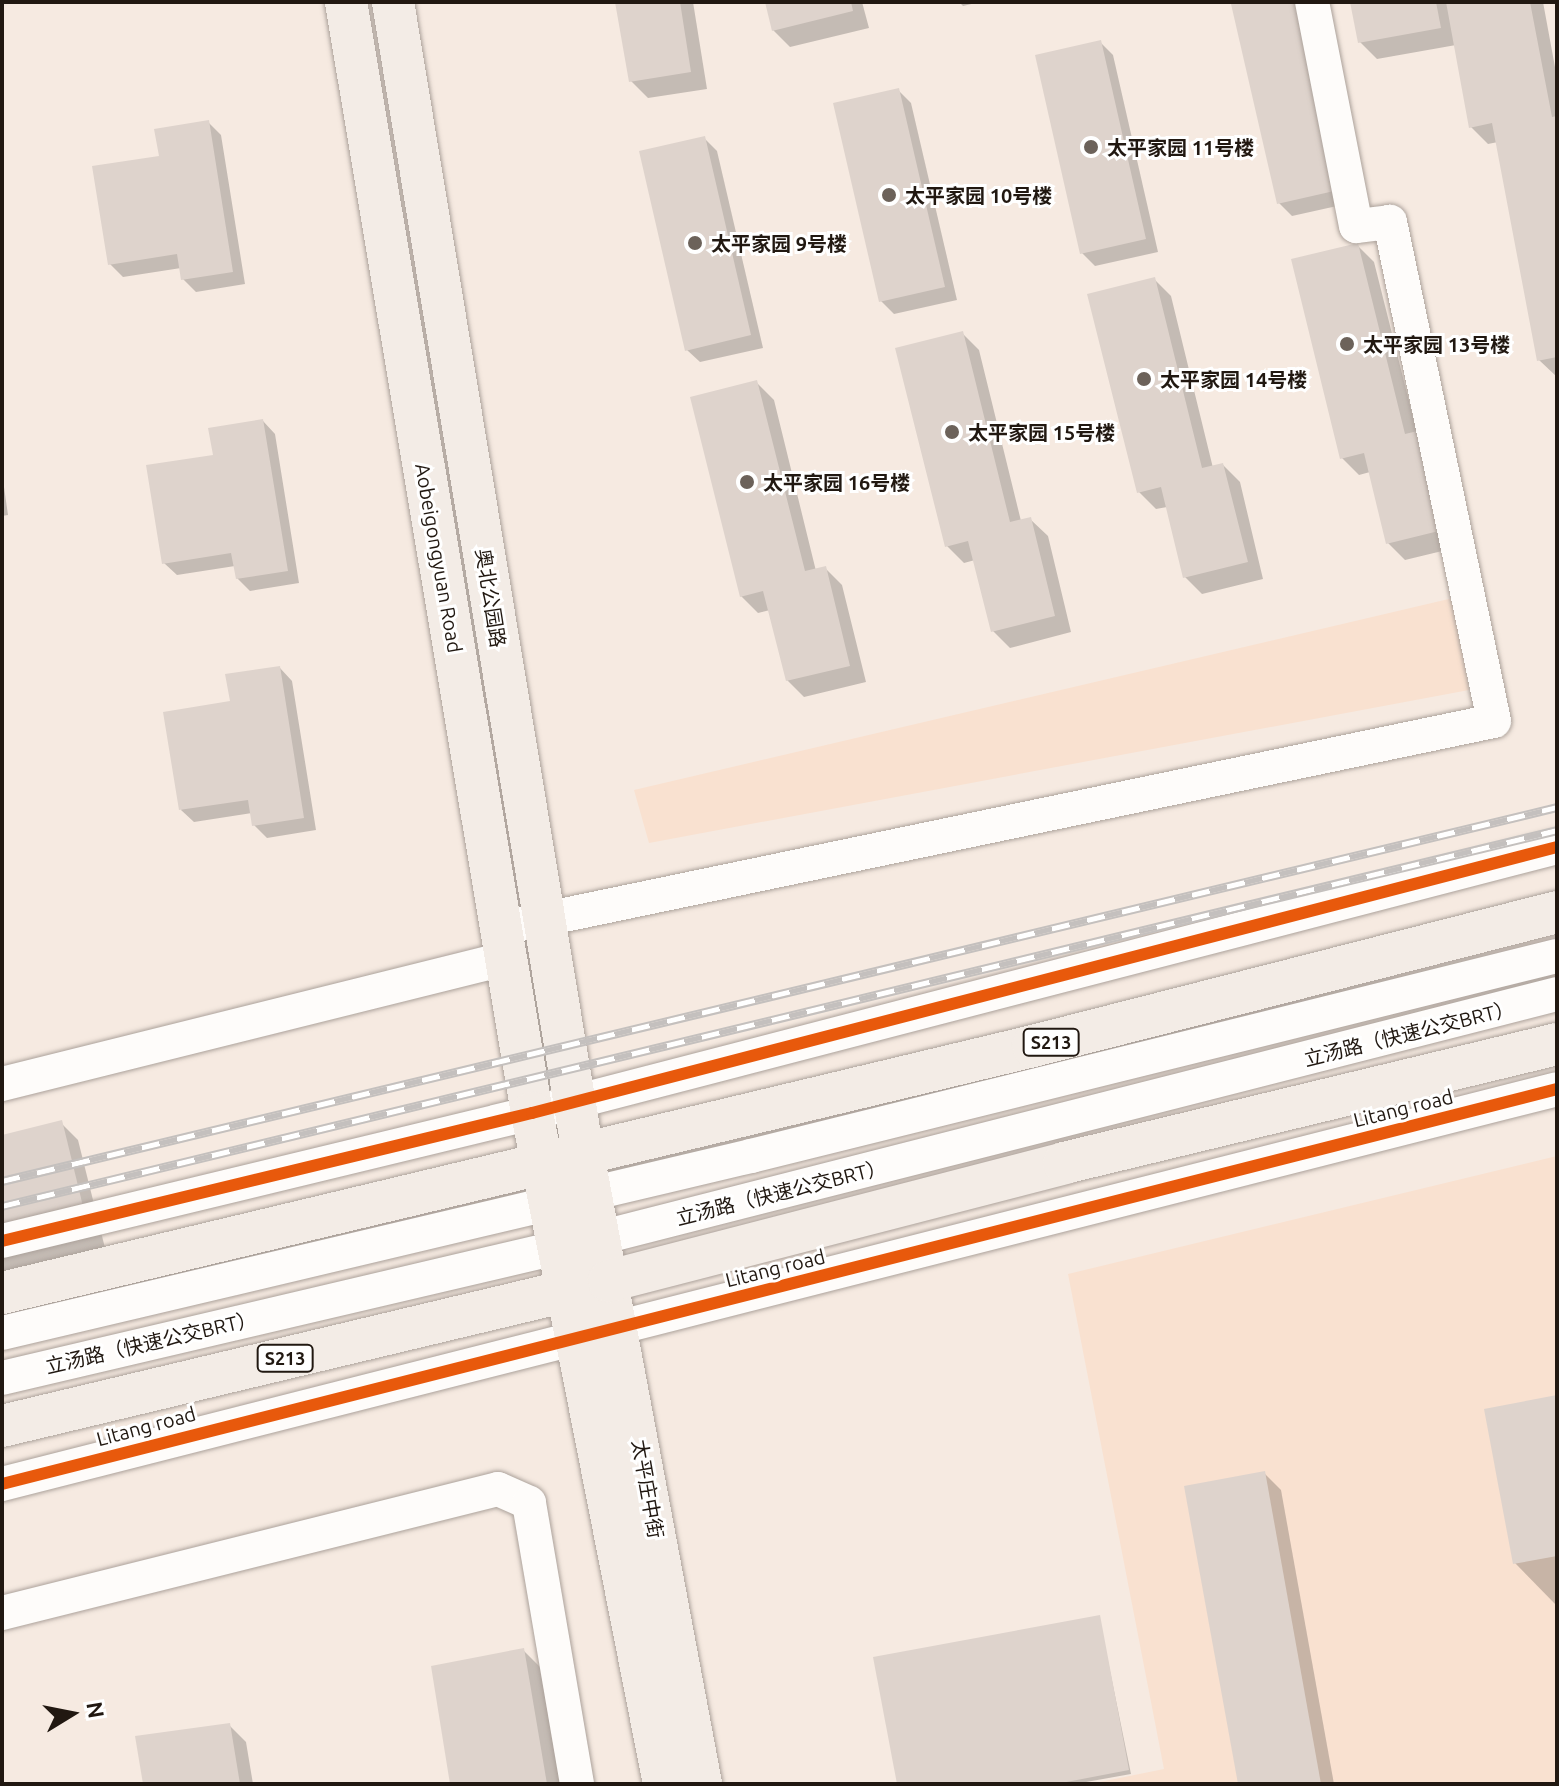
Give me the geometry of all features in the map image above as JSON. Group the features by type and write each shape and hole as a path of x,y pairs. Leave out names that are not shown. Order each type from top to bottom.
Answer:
{"main road":[{"name":"Aobeigongyuan Road","path":"346,2 532,1113"},
{"name":"奥北公园路","path":"393,2 590,1194"},
{"name":"S213","path":"2,1293 547,1184 583,1154 1557,912"},
{"name":"Litang road","path":"2,1426 589,1285 1064,1163 1557,1044"},
{"path":"532,1113 547,1184 580,1242 589,1285"},
{"path":"580,1242 590,1194"},
{"name":"太平庄中街","path":"589,1285 619,1327 701,1784"},
{"name":"太平庄中街","path":"589,1285 579,1336 664,1784"}],"street":[{"path":"2,1084 503,944 543,920 1494,721 1390,222 1356,226 1312,2"},
{"path":"2,1241 532,1113 1557,847"},
{"name":"立汤路（快速公交BRT）","path":"2,1333 547,1184 590,1194 1557,956"},
{"name":"立汤路（快速公交BRT）","path":"2,1378 580,1242 1557,994"},
{"name":"Litang road","path":"2,1484 1557,1089"},
{"path":"2,1613 498,1489 529,1503 577,1784"}],"shaded area":[{"path":"1453,598 1469,690 649,843 634,790"},
{"path":"1557,1156 1557,1784 1090,1784 1164,1769 1068,1274"}],"building":[{"path":"615,2 680,2 691,72 629,82"},
{"path":"765,2 851,2 853,11 772,31"},
{"path":"1300,2 1343,189 1277,204 1231,4"},
{"path":"1350,2 1436,2 1441,28 1358,43"},
{"path":"1446,2 1530,2 1552,117 1557,116 1557,357 1537,361 1492,123 1469,128"},
{"name":"太平家园 11号楼","path":"1101,40 1146,239 1080,254 1035,55"},
{"name":"太平家园 10号楼","path":"899,88 945,287 879,302 833,103"},
{"path":"209,120 233,272 181,280 177,254 108,265 92,166 159,156 154,129"},
{"name":"太平家园 9号楼","path":"705,136 751,335 685,351 639,151"},
{"name":"太平家园 13号楼","path":"1358,243 1405,434 1426,429 1451,528 1386,544 1364,453 1340,459 1291,259"},
{"name":"太平家园 14号楼","path":"1155,277 1202,468 1223,463 1248,562 1183,578 1161,487 1137,493 1087,294"},
{"name":"太平家园 15号楼","path":"963,331 1010,522 1031,517 1055,616 991,632 968,541 945,547 895,348"},
{"name":"太平家园 16号楼","path":"757,380 805,571 826,566 850,666 786,681 763,591 740,597 690,397"},
{"path":"263,419 288,571 236,579 231,553 162,564 146,465 213,455 208,428"},
{"path":"280,666 304,818 252,826 248,800 179,810 163,712 230,701 225,674"},
{"path":"62,1120 89,1231 2,1253 2,1135"},
{"path":"1557,1395 1557,1556 1513,1564 1484,1409"},
{"path":"1265,1471 1321,1784 1238,1784 1184,1486"},
{"path":"1100,1615 1129,1770 1056,1784 897,1784 873,1657"},
{"path":"524,1648 547,1784 450,1784 431,1666"},
{"path":"230,1723 240,1784 143,1784 135,1736"}],"railway":[{"path":"2,1181 1557,807"},
{"path":"2,1206 1557,830"}],"cycle path":[{"path":"2,1241 532,1113 1557,847"},
{"path":"2,1484 1557,1089"}],"place":[{"name":"太平家园 11号楼","path":"1091,147"},
{"name":"太平家园 10号楼","path":"889,195"},
{"name":"太平家园 9号楼","path":"695,243"},
{"name":"太平家园 13号楼","path":"1347,344"},
{"name":"太平家园 14号楼","path":"1144,379"},
{"name":"太平家园 15号楼","path":"952,432"},
{"name":"太平家园 16号楼","path":"747,482"}]}
